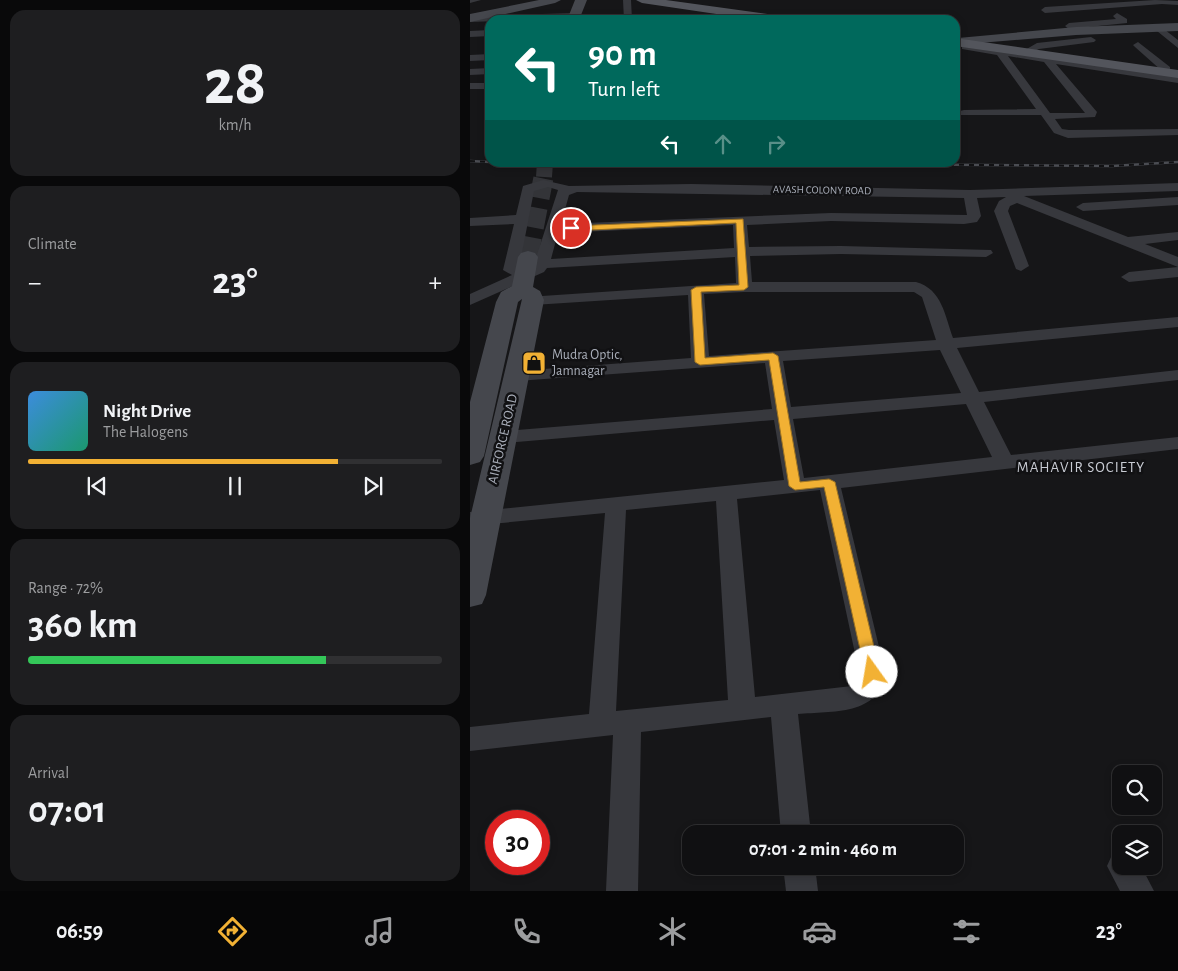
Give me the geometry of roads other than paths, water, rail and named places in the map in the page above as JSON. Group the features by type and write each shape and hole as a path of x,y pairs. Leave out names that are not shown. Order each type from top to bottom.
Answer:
{"main road":[{"path":"486,15 544,0"},
{"path":"488,15 555,0"},
{"path":"575,15 581,0"},
{"path":"642,0 756,15"},
{"path":"664,0 761,15"},
{"path":"470,19 485,15"},
{"path":"470,19 485,16"},
{"path":"960,43 1073,28 1160,29 1178,27"},
{"path":"960,43 986,48 1173,71"},
{"name":"AIRFORCE ROAD","path":"470,595 477,518 504,437 517,376 530,277"},
{"name":"AIRFORCE ROAD","path":"470,456 507,302 530,277"}],"street":[{"path":"470,0 477,0"},
{"path":"627,0 628,15"},
{"path":"1117,16 1124,21 1073,28 1042,7 1178,3"},
{"path":"1060,20 1122,15 1110,5"},
{"path":"470,19 485,19"},
{"path":"1160,29 1178,45"},
{"path":"470,34 485,33"},
{"path":"1034,34 1053,44"},
{"path":"1030,50 1034,47 1091,40"},
{"path":"960,43 1030,50 1173,71"},
{"path":"960,43 1001,54 1048,61 1173,71"},
{"path":"1138,45 1146,54 1173,71"},
{"path":"1001,54 1055,129 1068,134 1178,132"},
{"path":"470,58 485,57"},
{"path":"964,113 1091,115 1091,112 1048,61"},
{"path":"470,72 485,72"},
{"path":"470,86 485,86"},
{"name":"AVASH COLONY ROAD","path":"521,219 528,189 532,186 552,184 567,190 691,188 1011,196 1046,191 1178,187"},
{"path":"530,277 552,229 563,193 567,190"},
{"path":"1046,191 1111,219"},
{"path":"552,229 845,217 964,220 972,219 974,216 970,194"},
{"path":"1021,266 1001,211 1011,196 1178,262"},
{"path":"1083,207 1178,201"},
{"path":"1087,226 1111,219 1178,214"},
{"path":"470,222 521,219 511,270 530,277 696,290 744,287 916,287 924,290 929,295 946,344 1005,464"},
{"path":"740,221 744,287"},
{"path":"1144,239 1140,232 1144,228 1178,224"},
{"path":"1126,241 1178,236"},
{"path":"470,300 530,277 742,252 850,250 986,253"},
{"path":"1129,277 1178,272"},
{"path":"696,290 700,362"},
{"path":"517,376 946,344 1178,322"},
{"path":"773,356 795,486"},
{"path":"504,437 973,398 1178,375"},
{"path":"477,518 1005,464 1178,444"},
{"path":"470,739 614,724 742,707 855,697 866,693 871,685 872,672 829,482"},
{"path":"726,492 742,707"},
{"path":"616,504 614,724 622,891"},
{"path":"783,704 795,825"},
{"path":"800,875 802,891"},
{"path":"1129,875 1138,891"}],"tunnel":[{"path":"544,177 545,167"},
{"path":"528,257 544,175"}],"railway":[{"path":"470,161 485,162"},
{"path":"960,165 1112,166 1178,162"}],"place":[{"name":"Mudra Optic, Jamnagar","path":"534,363"}],"district":[{"name":"MAHAVIR SOCIETY","path":"1081,467"}]}
